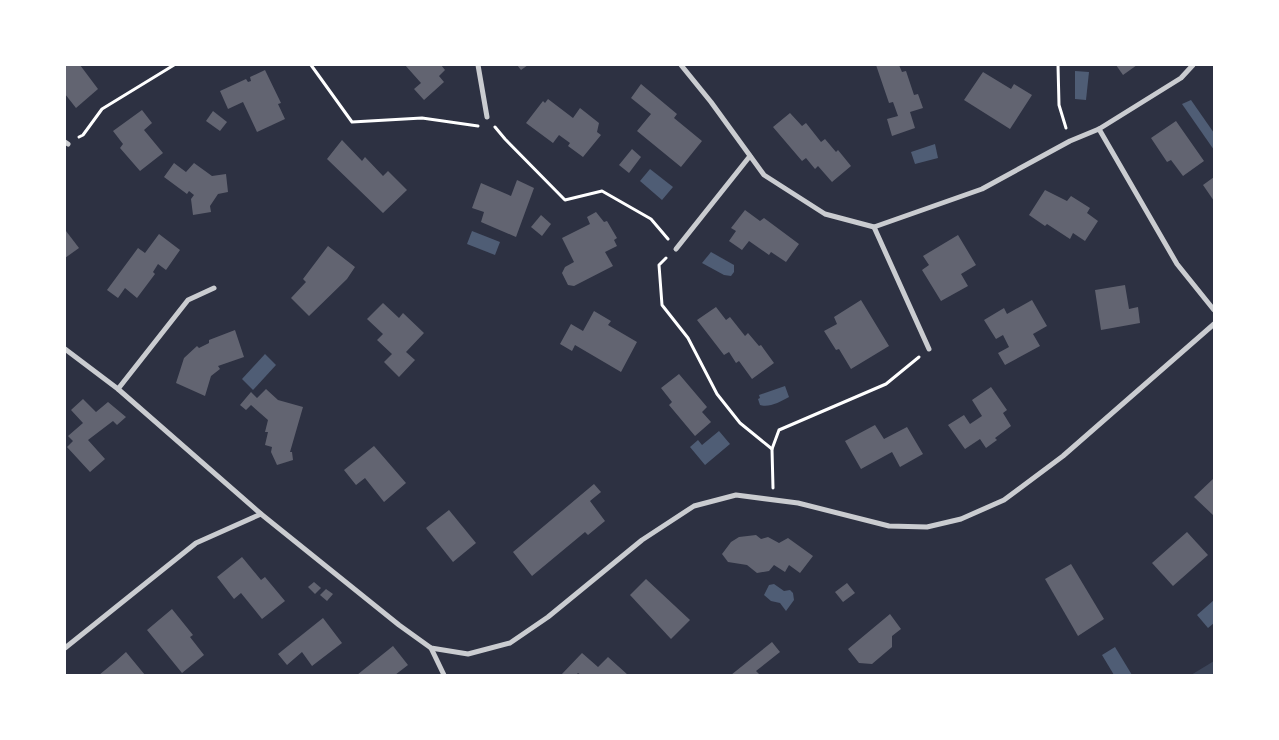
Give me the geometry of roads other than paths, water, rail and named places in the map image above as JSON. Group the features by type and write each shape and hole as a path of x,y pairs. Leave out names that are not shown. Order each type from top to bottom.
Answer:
{"street":[{"path":"478,65 487,117"},
{"path":"681,65 711,102 764,175 825,214 874,227 982,189 1070,141 1099,129 1181,78 1192,65"},
{"path":"1099,129 1177,264 1214,310"},
{"path":"676,249 750,156"},
{"path":"874,227 929,349"},
{"path":"118,389 188,300 214,288"},
{"path":"65,349 118,389 261,514 399,625 432,648 468,654 510,643 548,617 642,540 694,506 736,495 798,503 889,526 927,527 961,519 1004,500 1063,456 1214,324"},
{"path":"65,648 196,544 261,514"},
{"path":"432,648 444,675"}]}
